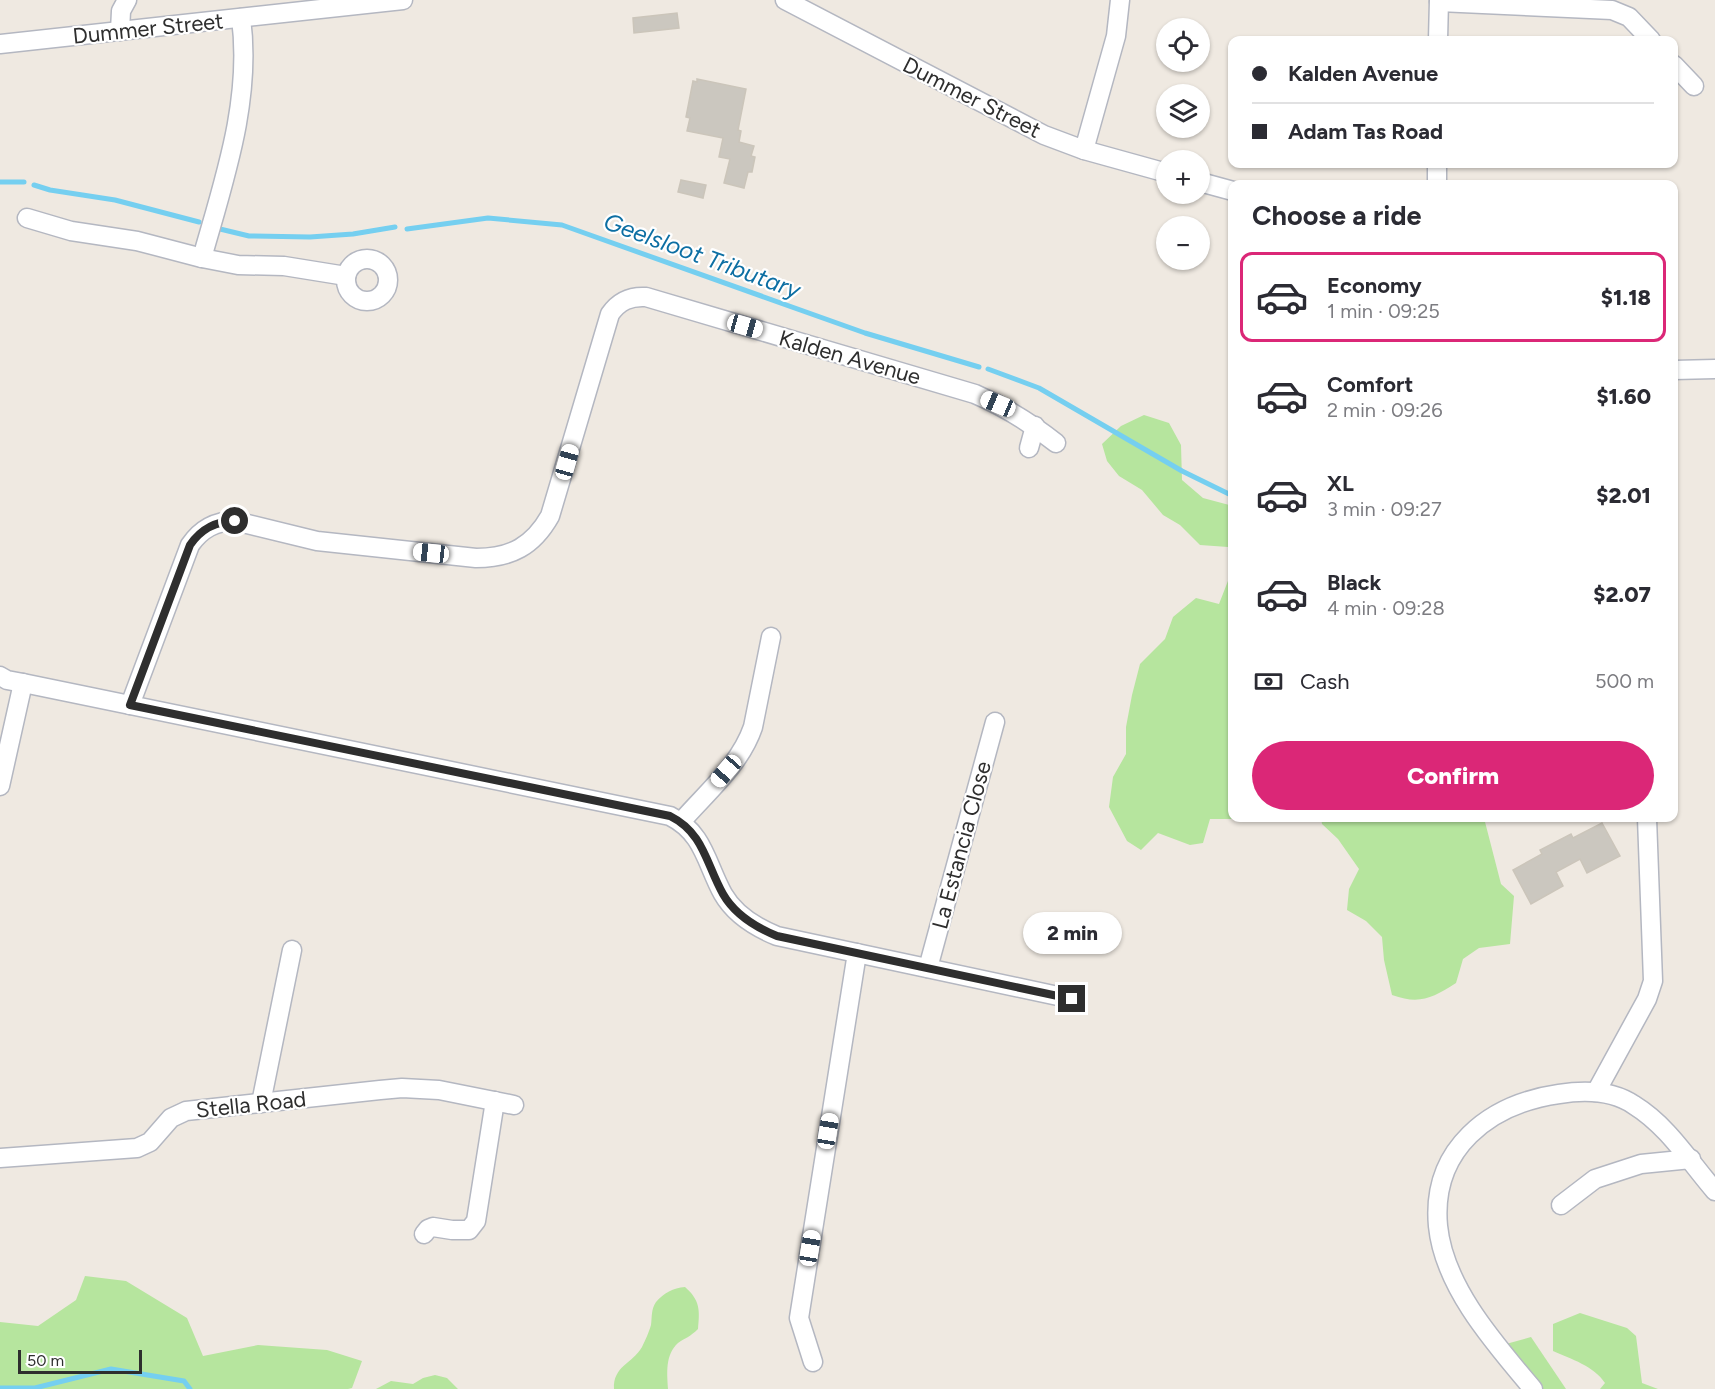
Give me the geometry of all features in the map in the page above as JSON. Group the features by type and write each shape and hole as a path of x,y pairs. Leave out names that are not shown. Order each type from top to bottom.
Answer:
{"street":[{"path":"120,31 121,10 127,0"},
{"name":"Dummer Street","path":"0,44 403,0"},
{"name":"Dummer Street","path":"785,0 1044,135 1084,150 1156,170"},
{"path":"1084,150 1116,36 1120,0"},
{"path":"1438,36 1439,1 1564,4 1618,12 1633,21 1647,36"},
{"path":"202,258 230,159 239,115 243,74 241,18"},
{"path":"1678,68 1694,86"},
{"path":"1210,185 1228,190"},
{"path":"27,218 71,231 137,241 238,265 284,266 346,276"},
{"name":"Kalden Avenue","path":"130,705 190,545 202,531 210,526 235,521 317,541 476,558 498,557 528,544 544,526 554,504 610,314 619,304 631,298 646,297 975,394 998,404 1035,426 1056,443"},
{"path":"1678,370 1715,369"},
{"path":"1029,448 1035,426"},
{"path":"681,822 744,748 753,727 771,638"},
{"path":"0,676 7,680 670,816 681,822 699,841 723,894 736,910 752,924 777,936 1072,999"},
{"path":"0,786 23,683"},
{"name":"La Estancia Close","path":"928,968 995,722"},
{"path":"1596,1092 1647,999 1653,981 1647,822"},
{"path":"261,1103 292,950"},
{"path":"813,1362 799,1318 856,953"},
{"name":"Stella Road","path":"0,1158 137,1148 150,1142 165,1123 186,1111 402,1088 439,1090 514,1105"},
{"path":"1533,1389 1478,1319 1456,1283 1440,1241 1438,1224 1441,1191 1451,1160 1479,1125 1494,1115 1525,1101 1541,1097 1570,1092 1596,1092 1609,1095 1633,1104 1676,1142 1715,1191"},
{"path":"424,1234 433,1227 469,1230 476,1221 495,1101"},
{"path":"1561,1205 1595,1179 1641,1164 1691,1159"}],"green space":[{"path":"1144,415 1169,423 1181,445 1182,480 1203,498 1228,505 1228,547 1200,545 1180,525 1163,515 1142,490 1119,476 1107,461 1102,444 1121,426"},
{"path":"1228,581 1228,819 1210,819 1203,843 1190,845 1158,833 1141,850 1127,841 1109,807 1113,777 1126,754 1126,727 1140,664 1165,639 1173,617 1196,598 1219,604"},
{"path":"1322,822 1485,822 1501,884 1514,896 1510,944 1479,948 1463,959 1456,983 1440,993 1418,1000 1392,995 1384,960 1382,937 1366,921 1347,910 1349,889 1359,869 1338,839"},
{"path":"85,1276 126,1281 187,1318 203,1356 258,1345 327,1350 362,1361 352,1388 348,1389 0,1389 0,1322 38,1326 76,1300"},
{"path":"685,1287 694,1296 698,1306 698,1329 678,1343 671,1353 668,1364 668,1389 614,1389 620,1370 643,1345 651,1325 652,1310 656,1302 669,1292"},
{"path":"1580,1313 1627,1328 1636,1336 1642,1383 1658,1389 1600,1389 1605,1383 1595,1372 1553,1351 1553,1324"},
{"path":"1531,1337 1566,1389 1541,1389 1506,1344"},
{"path":"435,1375 447,1378 458,1389 376,1389 391,1381 413,1384"}],"building":[{"path":"677,13 679,28 634,33 633,18"},
{"path":"697,79 746,89 738,130 741,131 739,142 754,146 751,156 755,157 752,172 748,172 744,188 724,183 730,159 719,157 723,138 687,131 690,118 686,117 693,81 697,82"},
{"path":"681,180 706,185 703,198 678,192"},
{"path":"1602,823 1620,856 1587,873 1580,859 1556,872 1563,886 1531,904 1513,870 1542,854 1540,850 1571,834 1573,838"}],"waterway":[{"name":"Geelsloot Tributary","path":"0,182 24,182"},
{"name":"Geelsloot Tributary","path":"34,185 50,190 115,200 199,222"},
{"name":"Geelsloot Tributary","path":"407,229 488,218 562,225 865,333 979,367"},
{"name":"Geelsloot Tributary","path":"220,229 249,236 310,237 353,234 395,227"},
{"name":"Geelsloot Tributary","path":"988,369 1039,388 1182,471 1228,494"},
{"path":"0,1388 35,1388 111,1369 184,1381 190,1389"}],"route":[{"path":"235,521 210,526 202,531 190,545 130,705 670,816 686,825 699,841 723,894 732,906 752,924 764,931 777,936 1072,999"}]}
